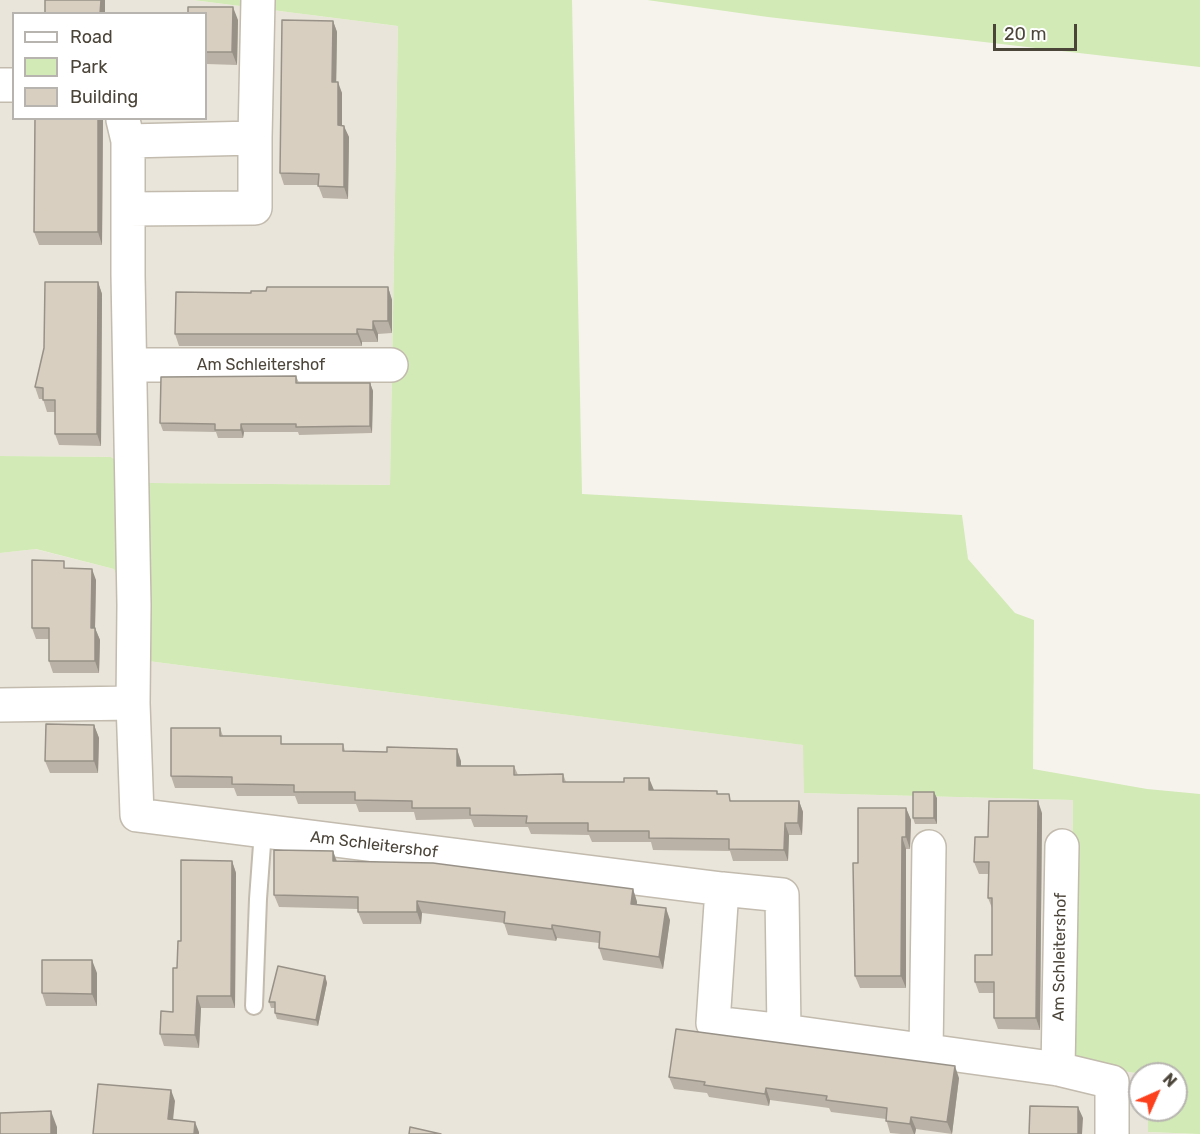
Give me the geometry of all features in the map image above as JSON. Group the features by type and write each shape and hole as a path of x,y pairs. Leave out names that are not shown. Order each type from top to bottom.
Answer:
{"street":[{"path":"128,209 255,208 258,0"},
{"name":"Am Schleitershof","path":"255,138 126,130 134,605 133,703 137,815 782,895 784,1031"},
{"name":"Am Schleitershof","path":"130,365 392,365"},
{"path":"0,705 133,703"},
{"name":"Am Schleitershof","path":"1058,1069 1062,846"},
{"path":"926,1052 929,847"},
{"path":"722,889 713,1023 1058,1069 1112,1082 1112,1134"}],"lane":[{"path":"254,1006 262,831"}],"shaded area":[{"path":"0,0 193,0 398,26 390,485 150,483 111,457 0,456"},
{"path":"35,549 114,569 148,661 804,745 805,793 1073,800 1070,1063 1128,1072 1128,1122 1148,1122 1148,1132 1193,1134 0,1134 0,553"}],"green space":[{"path":"193,0 572,0 582,494 962,515 968,559 1015,613 1034,620 1033,769 1147,789 1200,794 1200,1134 1148,1132 1148,1122 1188,1122 1188,1062 1128,1062 1128,1072 1070,1063 1073,800 804,793 803,745 148,661 114,569 36,549 0,553 0,456 111,457 150,483 390,485 398,26"},
{"path":"647,0 1200,0 1200,67 768,17"}],"building":[{"path":"45,0 101,0 100,12 45,12"},
{"path":"188,7 233,7 232,52 207,52 207,12 188,12"},
{"path":"282,20 333,21 332,82 338,82 338,125 344,126 344,187 318,186 319,174 280,173"},
{"path":"35,120 98,120 98,232 34,232"},
{"path":"45,282 98,282 97,434 55,434 55,400 43,400 43,388 35,387 44,348"},
{"path":"267,287 388,287 388,321 373,321 373,330 357,329 357,334 175,334 176,292 251,293 251,291 266,291"},
{"path":"296,376 296,383 370,383 370,426 296,427 296,424 241,424 241,430 215,430 215,424 160,423 161,377"},
{"path":"32,560 64,561 64,568 92,569 91,628 95,628 95,661 49,661 49,628 32,628"},
{"path":"46,724 94,725 94,761 45,761"},
{"path":"171,728 220,728 220,736 281,736 281,744 343,744 343,751 387,752 387,747 457,749 457,766 514,766 514,775 563,774 563,782 624,782 624,778 649,778 649,790 717,791 717,794 729,794 730,801 799,801 798,823 785,823 784,850 729,849 729,839 649,838 649,831 588,831 588,823 526,823 527,816 470,815 470,808 412,808 412,801 355,800 355,792 294,792 294,785 232,784 232,777 171,776"},
{"path":"913,792 934,792 934,818 913,818"},
{"path":"989,801 1038,801 1036,1018 994,1018 994,982 975,982 975,955 992,955 992,898 988,898 989,862 974,862 975,837 988,837"},
{"path":"858,808 906,808 906,837 902,837 901,976 855,976 853,863 858,863"},
{"path":"274,850 333,851 333,861 433,863 633,889 631,904 666,908 659,957 599,948 600,932 552,925 552,929 504,923 505,912 417,901 417,912 358,912 358,897 274,895"},
{"path":"181,860 232,861 231,996 197,996 195,1035 160,1034 161,1011 173,1012 173,968 177,968 178,941 181,941"},
{"path":"42,960 92,960 92,994 42,993"},
{"path":"278,966 325,976 316,1020 275,1013 275,1002 269,1002"},
{"path":"676,1029 955,1066 947,1122 911,1117 910,1124 886,1121 887,1108 826,1100 827,1096 766,1088 765,1094 669,1077"},
{"path":"98,1084 171,1090 168,1119 195,1122 194,1134 93,1134"},
{"path":"1030,1106 1078,1107 1078,1134 1029,1134"},
{"path":"51,1111 51,1134 0,1134 0,1113"},
{"path":"410,1127 441,1134 409,1134"}]}
